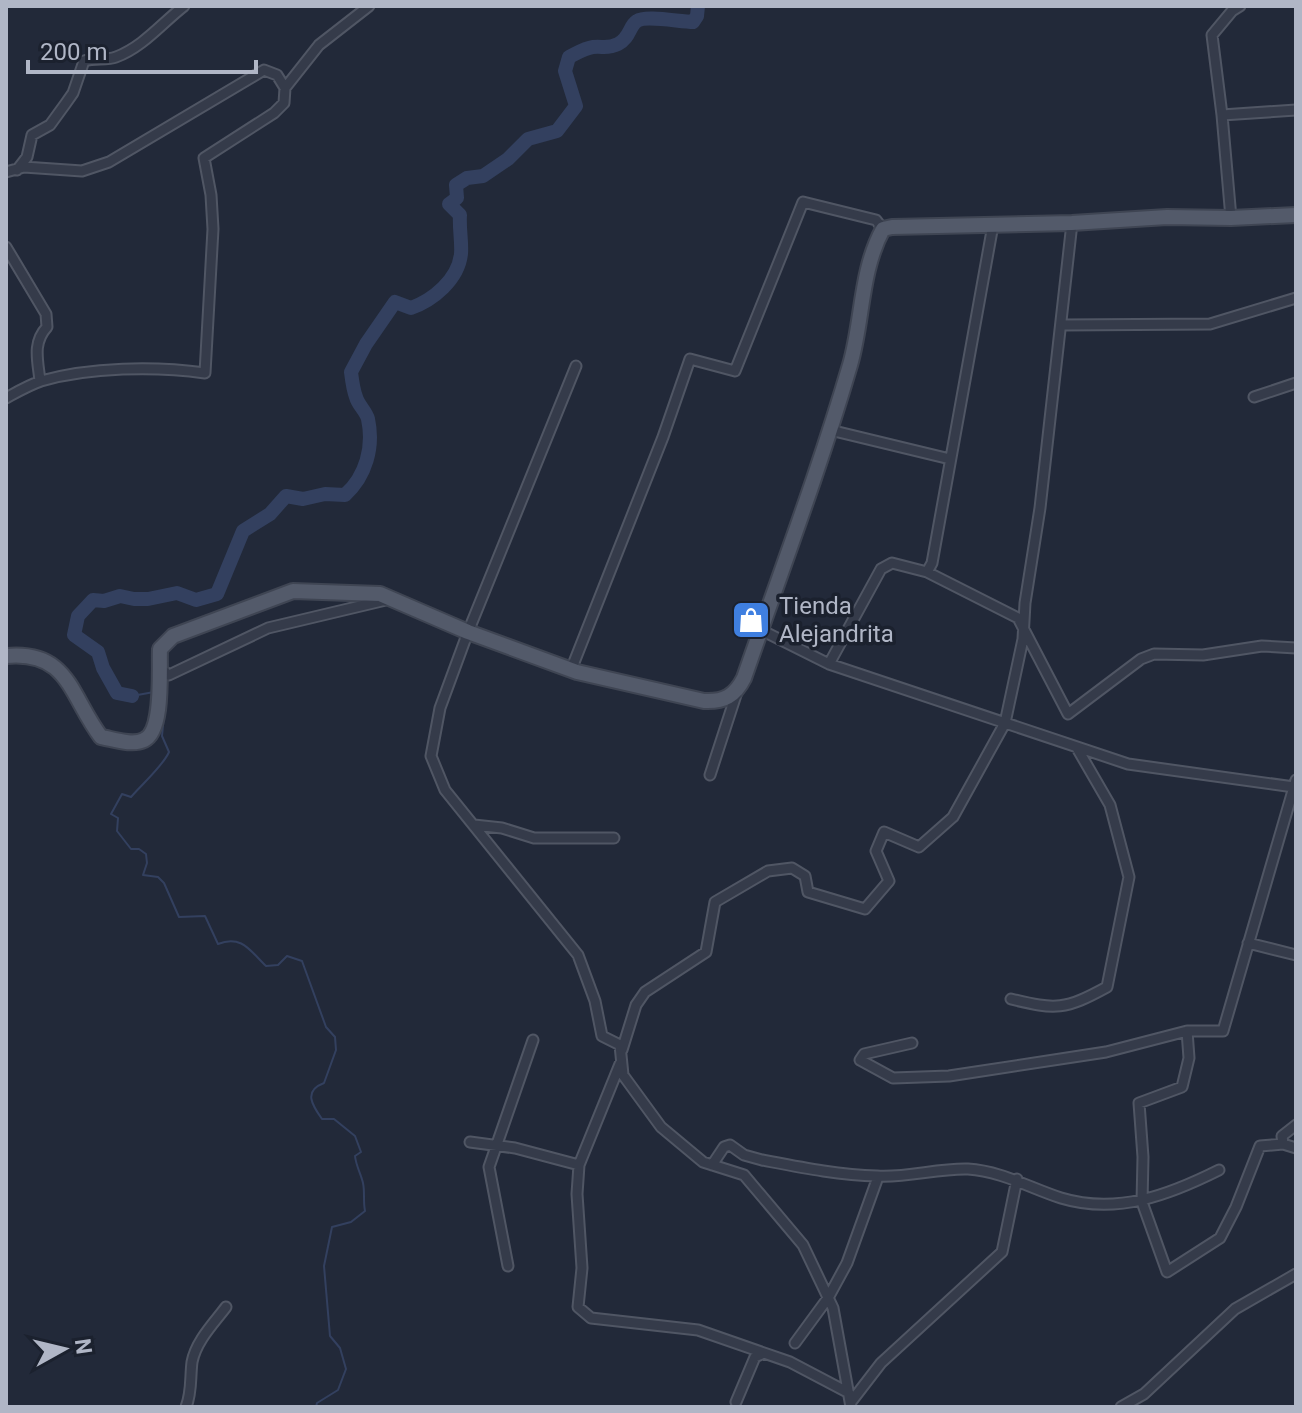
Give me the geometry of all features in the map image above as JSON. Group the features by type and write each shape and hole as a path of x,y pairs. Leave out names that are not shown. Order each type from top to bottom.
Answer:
{"main road":[{"path":"6,656 25,654 41,658 58,668 68,679 85,716 101,737 132,743 144,740 153,733 157,719 160,649 173,636 293,591 380,594 468,632 571,670 704,701 724,700 737,692 812,488 851,361 863,291 883,229 1296,215"}],"street":[{"path":"17,170 27,157 32,135 50,125 73,93 84,61 96,57 112,59 139,45 184,6"},
{"path":"6,398 40,381 131,369 169,368 205,373 213,229 204,158 274,113 284,103 285,88 319,45 369,6"},
{"path":"1231,218 1212,35 1240,6"},
{"path":"6,172 24,167 82,171 109,162 264,70 277,75 285,88"},
{"path":"1222,115 1296,110"},
{"path":"571,670 663,437 690,359 735,371 803,202 876,220 883,229"},
{"path":"850,1401 790,1362 698,1330 591,1318 578,1307 582,1268 577,1194 579,1165 621,1058 636,1005 645,992 706,952 715,902 768,871 792,868 805,876 808,892 865,909 889,881 876,851 884,832 919,847 953,817 1005,723 1023,627 1063,325 1072,223"},
{"path":"927,572 932,563 993,225"},
{"path":"6,247 46,314 47,327 39,336 36,351 40,381"},
{"path":"1063,325 1210,324 1296,298"},
{"path":"576,366 468,632 440,708 431,756 445,790 578,955 595,1001 602,1036 620,1045 623,1075 661,1127 703,1162 744,1175 803,1245 833,1308 850,1401"},
{"path":"1254,397 1296,383"},
{"path":"830,430 950,459"},
{"path":"829,664 881,569 892,563 927,572 1018,618 1068,714 1141,659 1154,654 1203,655 1262,646 1296,648"},
{"path":"159,673 169,675 268,628 390,599"},
{"path":"761,630 829,664 1128,764 1295,784 1223,1031 1187,1031 1106,1052 949,1076 893,1078 860,1060 864,1054 912,1043"},
{"path":"710,775 737,692"},
{"path":"1011,999 1048,1008 1080,1001 1107,987 1129,877 1110,805 1077,748"},
{"path":"474,825 502,828 534,838 614,838"},
{"path":"1248,943 1296,955"},
{"path":"1187,1031 1189,1058 1182,1087 1139,1103 1142,1202 1167,1272 1220,1238 1260,1146 1283,1144 1296,1148"},
{"path":"508,1266 489,1167 533,1040"},
{"path":"1283,1144 1282,1136 1296,1125"},
{"path":"470,1142 579,1165"},
{"path":"712,1165 724,1147 730,1145 744,1155 762,1160 878,1177 968,1169 1017,1179 1063,1198 1104,1205 1142,1202 1219,1170"},
{"path":"795,1343 828,1298 847,1263 878,1177"},
{"path":"850,1401 881,1363 1002,1252 1017,1179"},
{"path":"1121,1407 1144,1394 1235,1309 1296,1274"},
{"path":"186,1407 190,1396 193,1358 203,1338 226,1307"},
{"path":"736,1402 755,1357 764,1353"}],"waterway":[{"path":"132,696 117,693 98,652 74,635 78,616 93,600 104,601 120,596 148,599 177,593 196,600 217,594 243,531 270,514 286,496 303,499 325,494 345,495 363,470 370,440 368,419 357,400 351,372 395,302 411,308 436,294 455,272 461,254 460,215 449,204 457,198 456,185 467,178 483,176 508,159 528,139 557,131 576,106 565,71 569,57 590,48 618,44 625,39 634,23 641,19 693,22 698,6"},
{"path":"132,696 154,692"},
{"path":"164,715 162,736 169,752 131,797 122,794 111,814 118,818 117,831 131,849 139,849 146,854 143,875 158,877 164,883 179,917 205,916 218,944 240,943 266,966 278,965 287,956 302,961 326,1027 335,1037 336,1050 324,1083 313,1090 311,1099 322,1119 334,1119 355,1136 361,1152 355,1156 363,1183 365,1211 351,1222 332,1227 324,1266 330,1336 340,1348 346,1369 338,1390 317,1403 316,1407"}],"place":[{"name":"Tienda Alejandrita","path":"751,620"}]}
